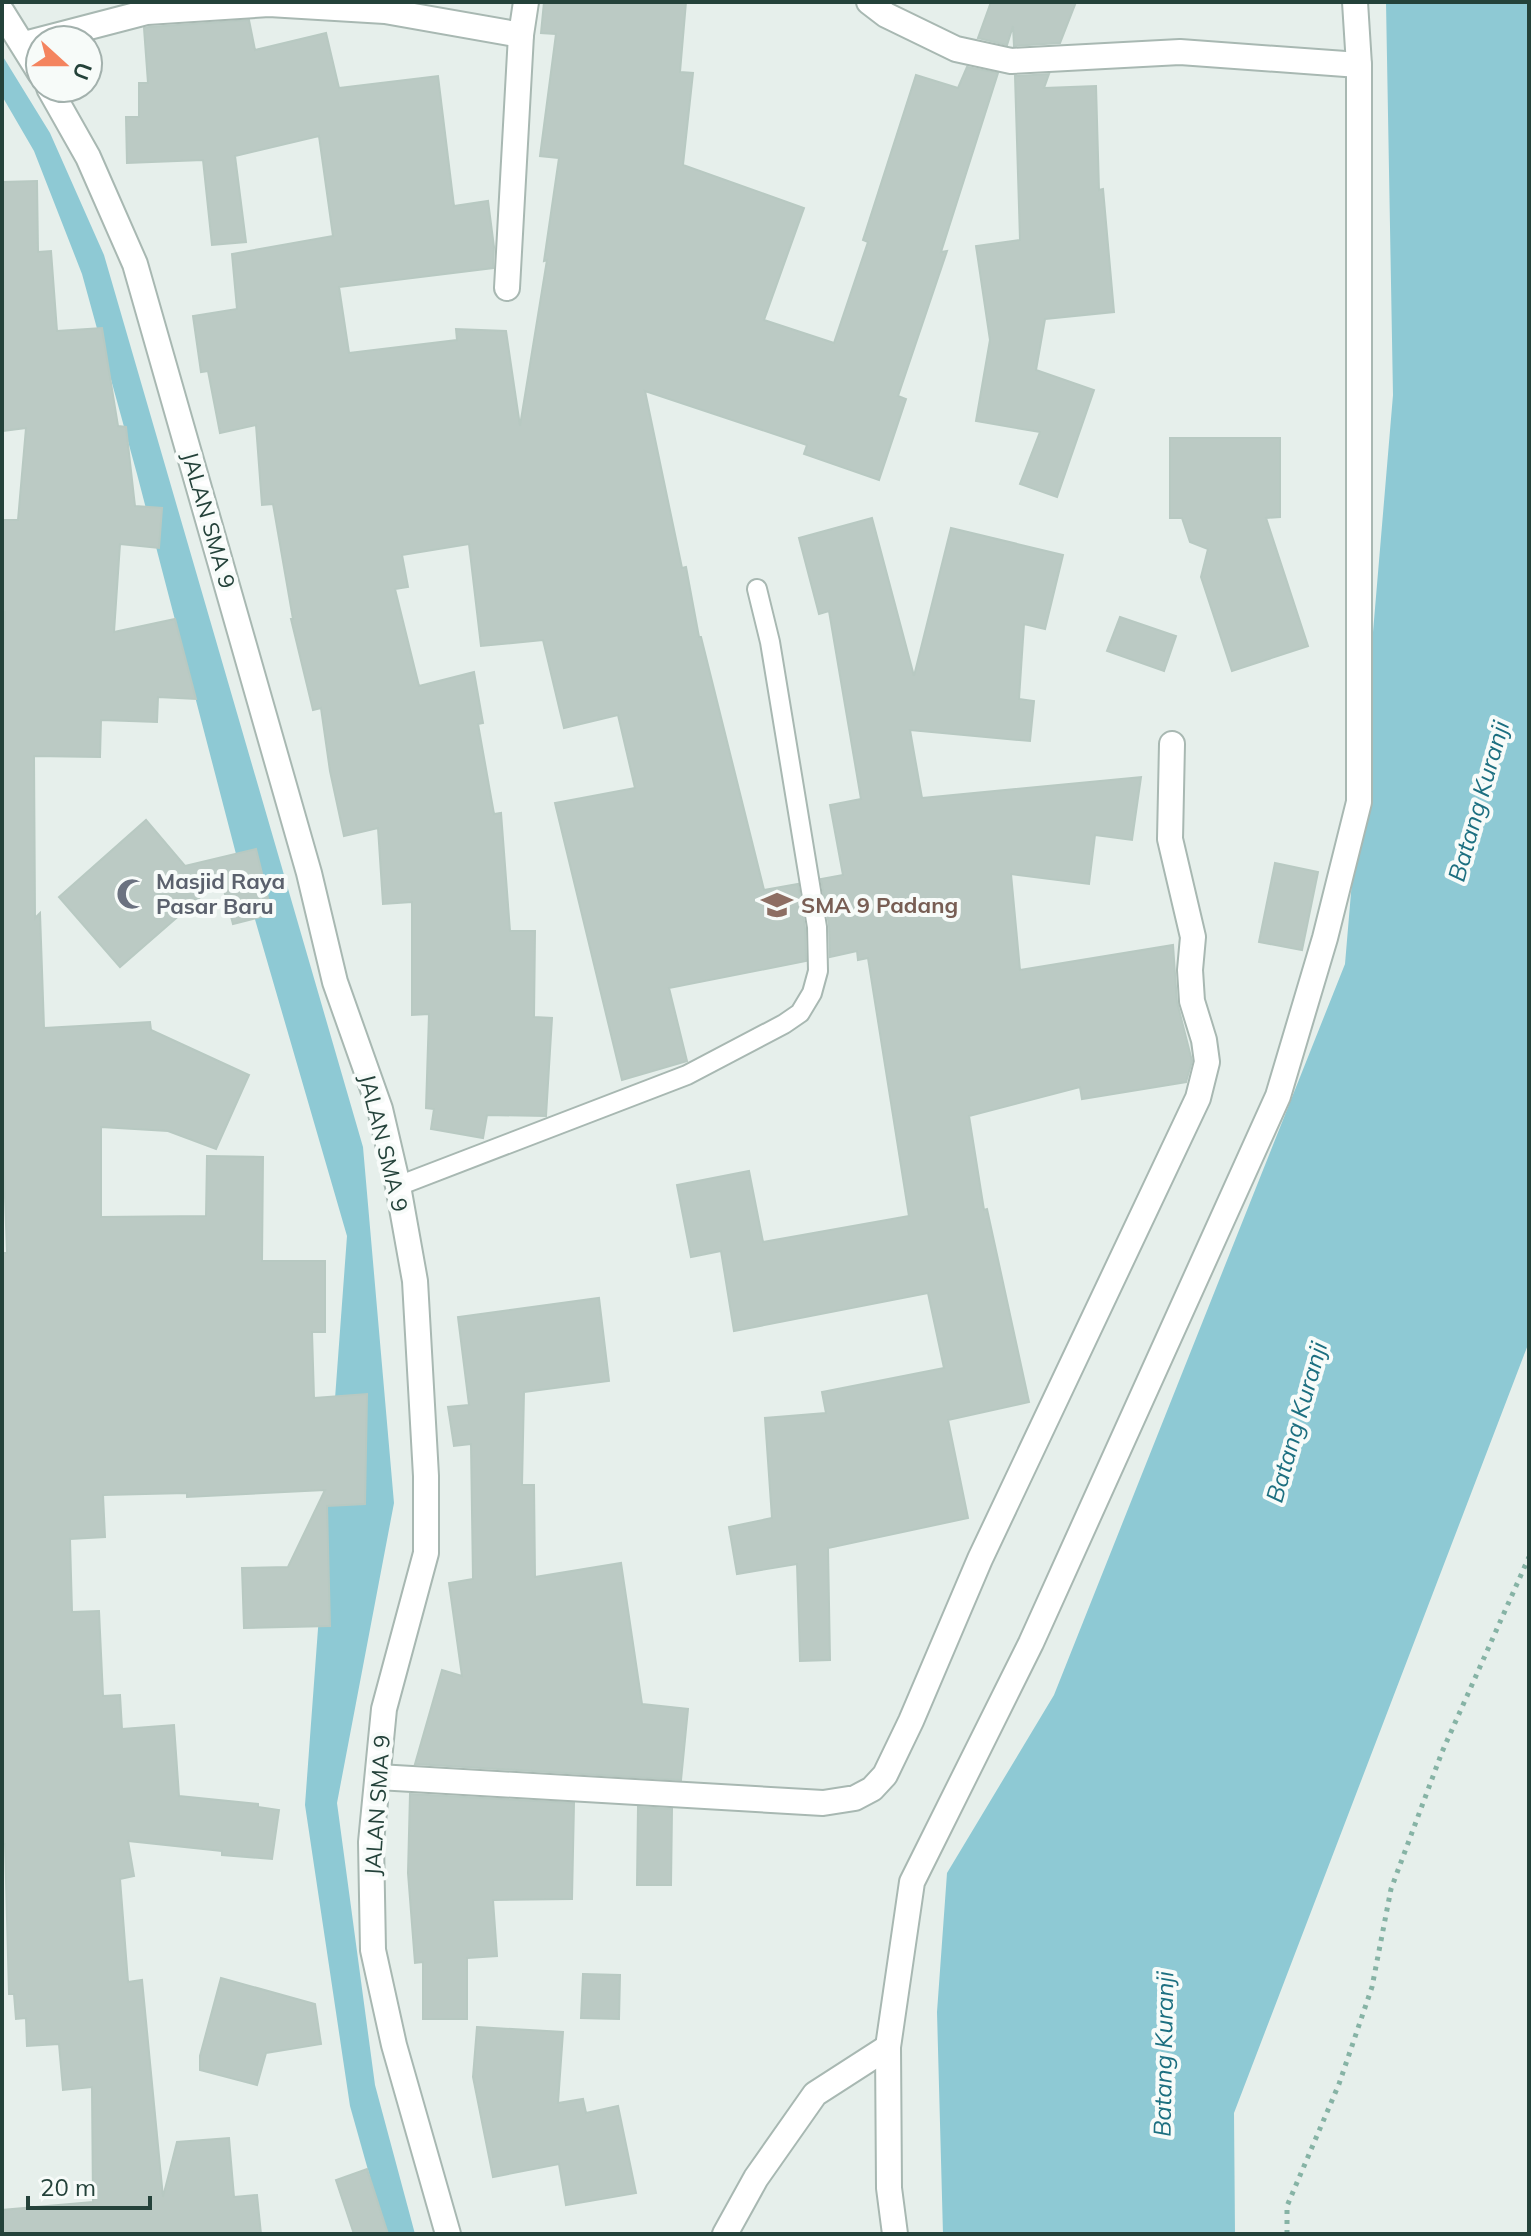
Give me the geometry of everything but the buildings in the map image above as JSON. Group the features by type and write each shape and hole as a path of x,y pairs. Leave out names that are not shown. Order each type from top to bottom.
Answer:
{"street":[{"path":"507,288 521,35 526,2"},
{"path":"869,2 886,15 956,49 1011,61 1180,52 1359,65"},
{"path":"895,2234 889,2188 888,2047 912,1882 1031,1643 1278,1096 1325,938 1359,802 1359,65 1355,2"},
{"path":"101,24 147,12 269,4 385,11 521,35"},
{"path":"2,12 24,44"},
{"name":"JALAN SMA 9","path":"58,104 88,157 135,264 309,873 335,982 380,1109 398,1186 415,1281 426,1476 426,1553 384,1709 371,1842 373,1950 394,2045 448,2234"},
{"path":"378,1777 823,1803 855,1798 872,1789 885,1775 980,1559 1170,1160 1206,1073 1204,1040 1192,1001 1190,970 1193,937 1170,839 1172,744"},
{"path":"725,2234 756,2178 815,2094 888,2047"}],"lane":[{"path":"398,1186 687,1075 800,1013 812,993 818,971 817,927 770,642 757,589"}],"path":[{"path":"1287,2234 1287,2206 1339,2084 1372,1987 1391,1889 1442,1752 1529,1557"}],"water":[{"name":"Batang Kuranji","path":"1386,2 1529,2 1529,1342 1234,2113 1235,2234 943,2234 937,2012 947,1873 1054,1695 1345,964 1393,395"},
{"path":"2,55 24,91 24,104 32,104 50,133 104,255 363,1147 394,1503 337,1803 375,2085 415,2234 386,2234 350,2106 305,1805 347,1236 236,854 82,274 34,151 2,96"}],"place":[{"name":"Masjid Raya Pasar Baru","path":"132,894"},
{"name":"SMA 9 Padang","path":"777,905"}]}
